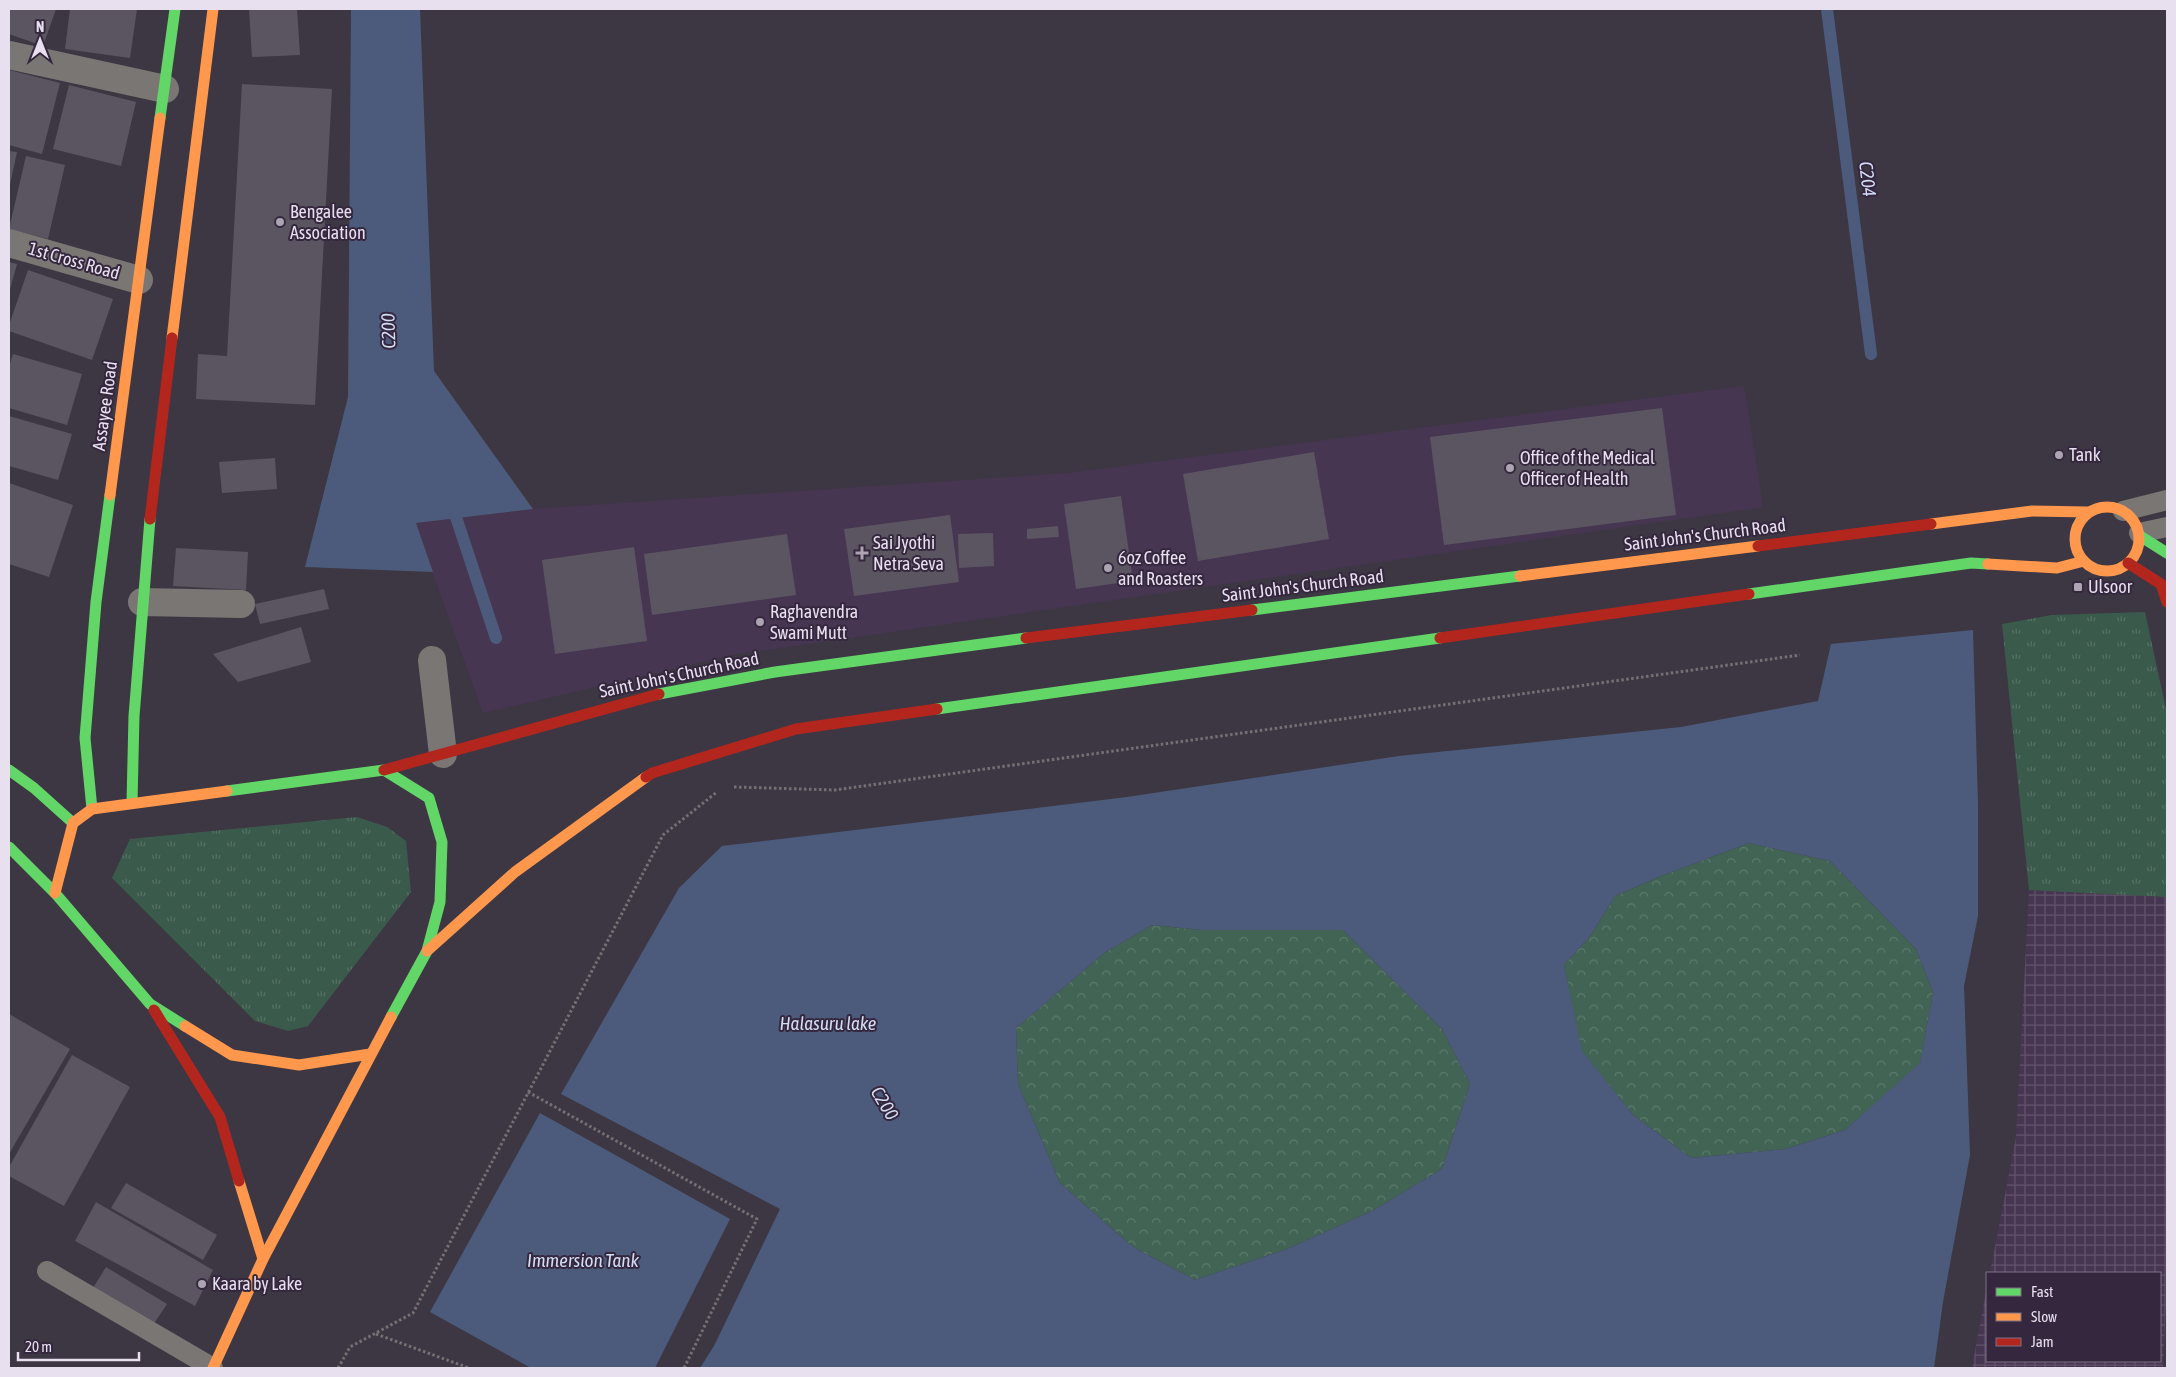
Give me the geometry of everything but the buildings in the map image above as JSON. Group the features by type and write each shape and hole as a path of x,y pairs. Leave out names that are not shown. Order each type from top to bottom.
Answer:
{"main road":[{"name":"Assayee Road","path":"92,809 85,738 95,612 176,9"},
{"path":"132,803 134,716 142,602 154,480 213,9"},
{"path":"2105,506 2123,511 2136,524 2139,534 2138,546 2128,563 2111,571 2092,567 2084,561 2075,545 2074,535 2081,519 2088,512 2105,506"},
{"name":"Saint John's Church Road","path":"92,809 384,770 658,694 775,672 2032,511 2088,512"},
{"path":"2139,534 2167,553"},
{"path":"427,952 515,872 652,773 796,729 1971,563 2057,568 2084,561"},
{"path":"2128,563 2161,584 2167,602"},
{"path":"9,770 33,785 55,808 73,823"},
{"path":"213,1368 263,1259 370,1054 427,952 440,902 442,842 429,798 384,770"},
{"path":"55,893 73,823 92,809"},
{"path":"9,847 55,893 150,1004 220,1116 263,1259"},
{"path":"150,1004 232,1056 299,1065 370,1054"}],"street":[{"path":"9,55 165,88"},
{"name":"1st Cross Road","path":"9,243 139,280"},
{"path":"142,602 241,604"},
{"path":"432,660 443,754"}],"lane":[{"path":"2123,511 2167,500"},
{"path":"2139,534 2167,527"},
{"path":"47,1271 213,1368"}],"path":[{"path":"733,787 835,790 1800,655"},
{"path":"338,1368 350,1347 413,1312 663,835 723,786"},
{"path":"528,1092 757,1218 684,1368"},
{"path":"375,1333 469,1368"}],"shaded area":[{"path":"1744,386 1763,507 737,654 483,713 415,523 533,509 1070,473"},
{"path":"2029,890 2167,897 2167,1280 2163,1368 1972,1368 1986,1291 1986,1362 2161,1362 2161,1272 1990,1272 2016,1137"}],"green space":[{"path":"2145,612 2167,714 2167,897 2029,890 2002,624 2052,615"},
{"path":"357,817 387,827 406,841 411,892 308,1026 288,1031 255,1021 112,878 130,839"},
{"path":"1749,843 1830,861 1916,949 1933,992 1920,1064 1845,1130 1786,1149 1691,1158 1633,1115 1581,1051 1564,965 1591,935 1615,896 1661,876"},
{"path":"1152,925 1202,930 1343,930 1442,1029 1470,1084 1442,1169 1372,1211 1287,1249 1195,1280 1133,1247 1060,1183 1018,1084 1016,1028 1104,953"}],"water":[{"path":"351,9 420,9 434,371 533,509 416,523 433,572 305,567 348,397"},
{"name":"Halasuru lake","path":"1973,630 1978,804 1978,916 1964,986 1970,1155 1943,1302 1934,1368 700,1368 714,1346 780,1209 561,1094 679,888 722,846 1127,797 1399,756 1681,727 1818,701 1831,644","holes":["1749,843 1830,861 1916,949 1933,992 1920,1063 1845,1130 1786,1149 1691,1158 1633,1115 1582,1051 1564,965 1591,935 1615,896 1661,876","1152,925 1202,930 1343,930 1442,1029 1470,1084 1442,1169 1372,1211 1287,1249 1195,1280 1133,1247 1060,1183 1018,1084 1016,1028 1104,953"]},
{"name":"Immersion Tank","path":"540,1113 730,1219 655,1368 531,1368 430,1312"}],"waterway":[{"name":"C204","path":"1827,9 1871,354"},
{"name":"C200","path":"451,502 496,638"}],"traffic: fast":[{"path":"160,118 175,9"},
{"path":"92,809 85,738 96,602 110,495"},
{"path":"132,803 134,716 150,519"},
{"path":"2140,536 2167,553"},
{"path":"1749,594 1971,563 1988,564"},
{"path":"1252,610 1520,576"},
{"path":"659,694 775,672 1026,638"},
{"path":"937,709 1440,638"},
{"path":"9,770 34,788 73,823"},
{"path":"227,791 384,770 429,798 442,842 440,902 427,951 391,1017"},
{"path":"9,847 55,893 150,1004 185,1026"}],"traffic: slow":[{"path":"172,338 213,9"},
{"path":"110,495 160,118"},
{"path":"2101,507 2113,507 2130,516 2137,527 2139,539 2137,551 2130,562 2113,571 2101,571 2089,566 2080,557 2075,545 2075,533 2080,521 2089,512 2101,507"},
{"path":"1931,524 2032,511 2088,512"},
{"path":"1520,576 1758,546"},
{"path":"1988,564 2057,568 2084,561"},
{"path":"427,951 515,872 646,777"},
{"path":"55,893 73,823 92,809 227,791"},
{"path":"213,1368 263,1259 391,1017"},
{"path":"185,1026 232,1055 299,1065 370,1054"},
{"path":"239,1181 263,1259"}],"traffic: jam":[{"path":"150,519 172,338"},
{"path":"1758,546 1931,524"},
{"path":"2128,563 2161,584 2167,602"},
{"path":"1440,638 1749,594"},
{"path":"1026,638 1252,610"},
{"path":"384,770 659,694"},
{"path":"646,777 652,773 796,729 937,709"},
{"path":"154,1010 220,1117 239,1181"}],"place":[{"name":"Bengalee Association","path":"280,222"},
{"name":"Tank","path":"2059,455"},
{"name":"Office of the Medical Officer of Health","path":"1510,468"},
{"name":"Sai Jyothi Netra Seva","path":"862,553"},
{"name":"6oz Coffee and Roasters","path":"1108,568"},
{"name":"Ulsoor","path":"2078,587"},
{"name":"Raghavendra Swami Mutt","path":"760,622"},
{"name":"Kaara by Lake","path":"202,1284"}]}
